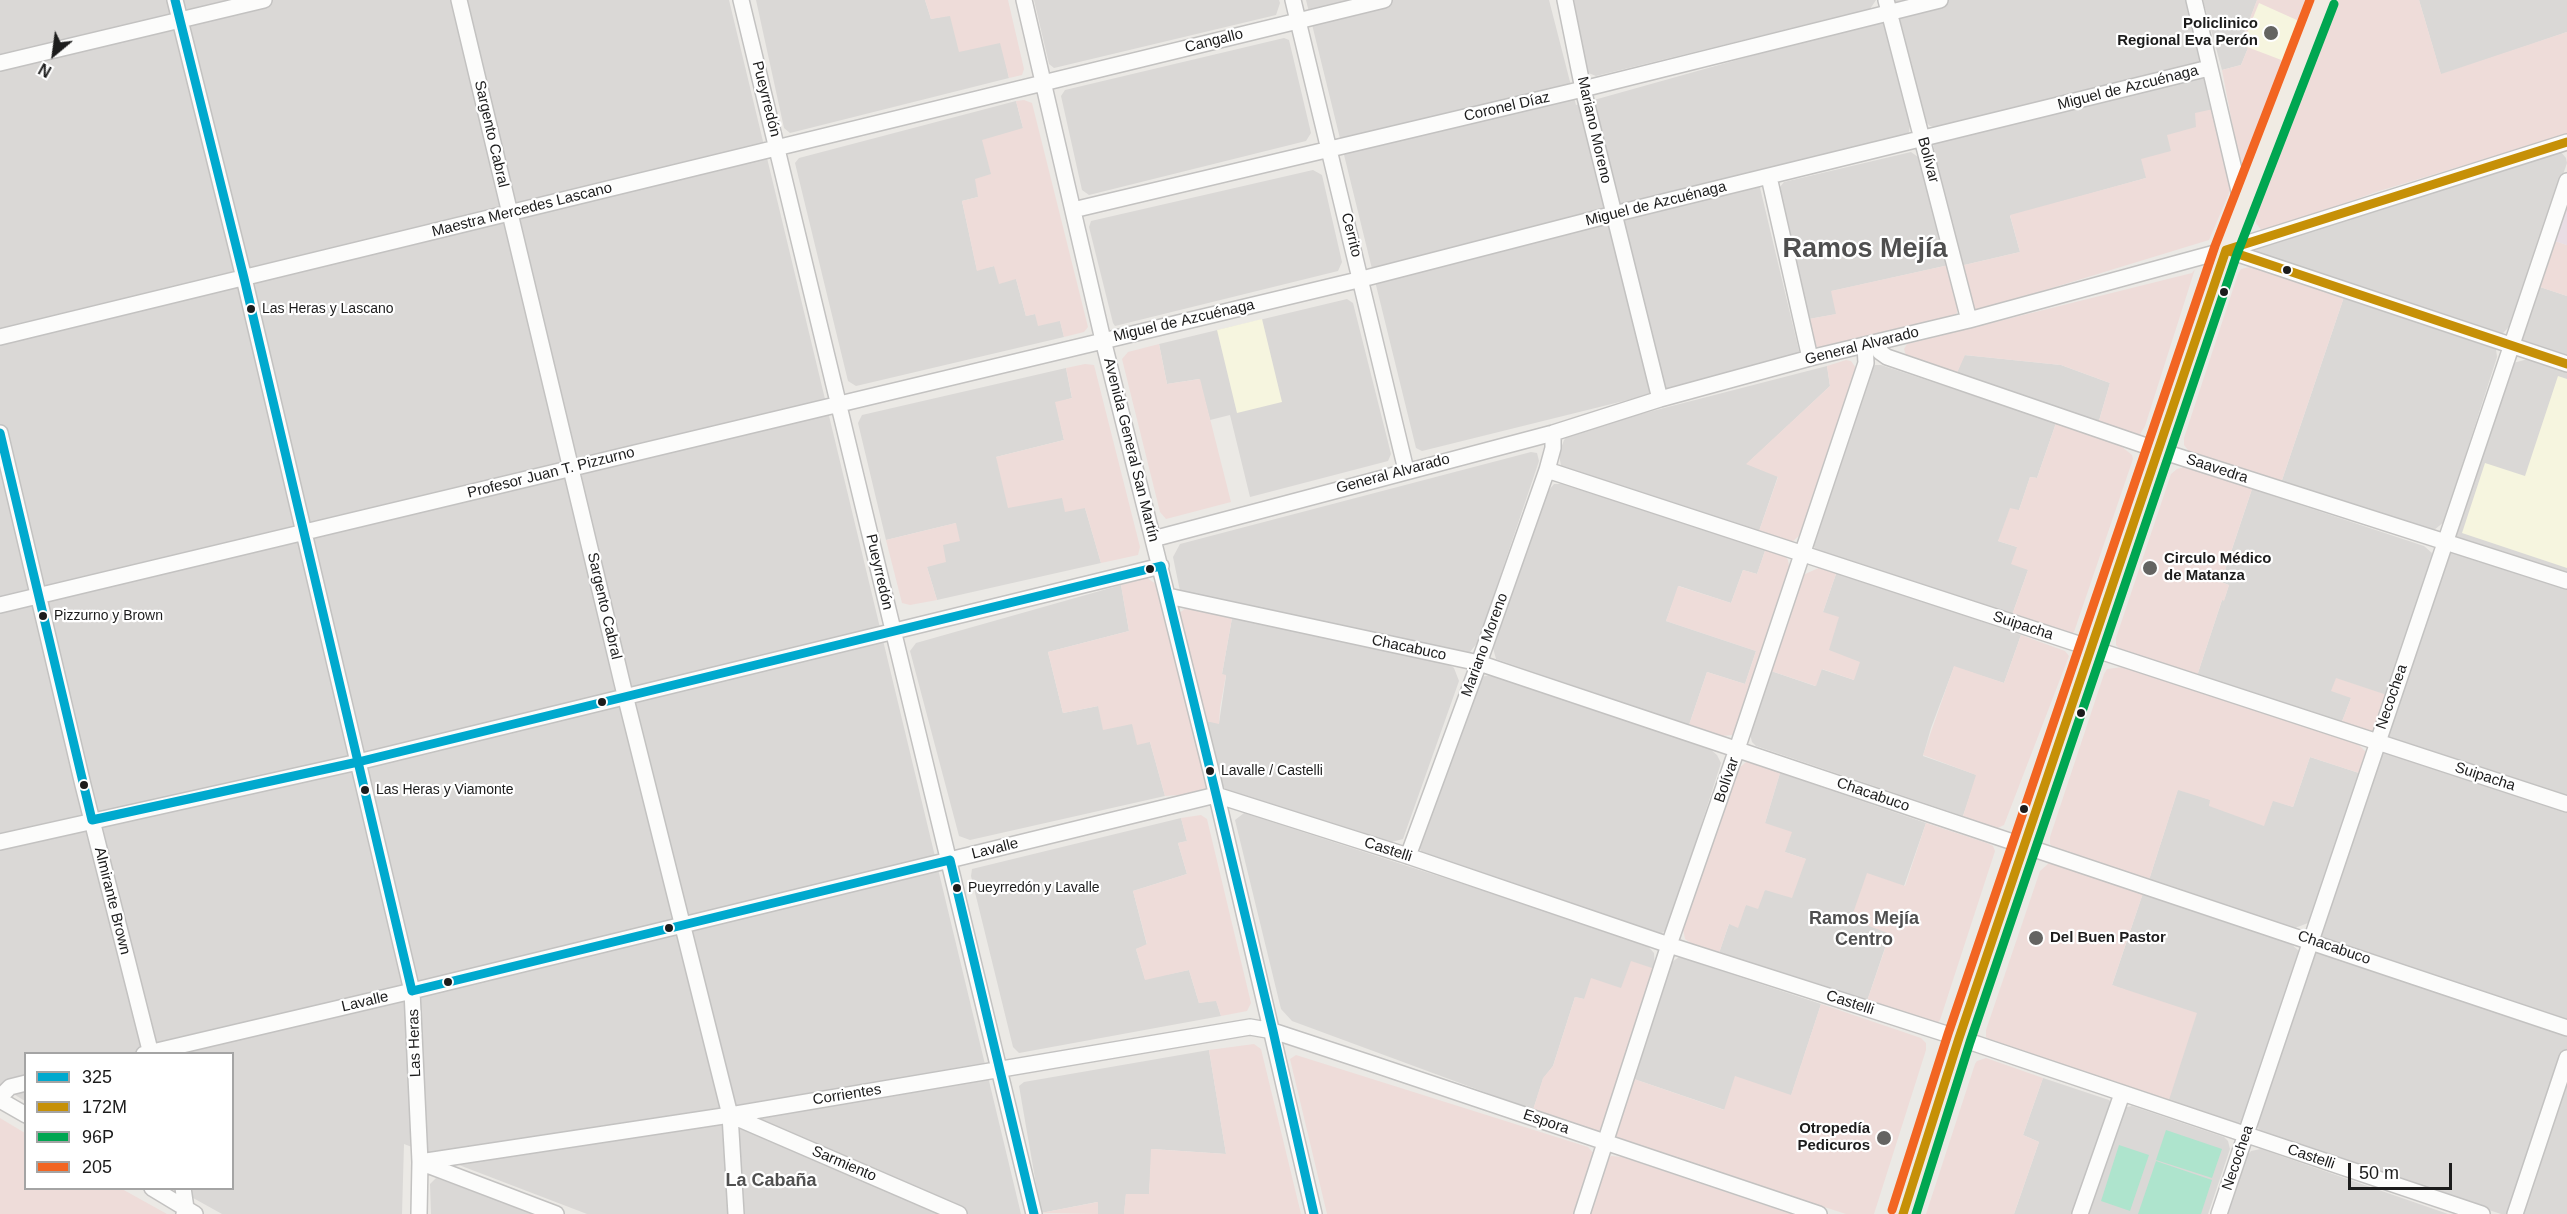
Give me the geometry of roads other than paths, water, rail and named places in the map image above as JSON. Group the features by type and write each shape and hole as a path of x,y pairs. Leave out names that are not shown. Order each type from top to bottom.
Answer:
{"main road":[{"path":"1903,1214 1959,1038 2226,250 2323,0"}],"street":[{"name":"Las Heras","path":"175,0 244,278 412,991 420,1162 419,1214"},
{"path":"0,63 264,0"},
{"name":"Sargento Cabral","path":"459,0 626,695 730,1115 736,1214"},
{"name":"Pueyrredón","path":"741,0 1034,1214"},
{"name":"Avenida General San Martín","path":"1024,0 1102,340 1161,566 1273,1031 1314,1214"},
{"name":"Cerrito","path":"1293,0 1362,279 1406,470"},
{"name":"Cangallo","path":"1043,83 1384,0"},
{"name":"Mariano Moreno","path":"1564,0 1583,89 1660,399"},
{"name":"Coronel Díaz","path":"1073,210 1583,89 1888,6 1941,0"},
{"path":"2194,0 2242,208"},
{"name":"Bolívar","path":"1888,6 1969,320"},
{"name":"Miguel de Azcuénaga","path":"1102,340 1362,279 1614,214 2210,68"},
{"name":"Maestra Mercedes Lascano","path":"0,337 1043,83"},
{"name":"General Alvarado","path":"1153,538 1553,433 1660,399 1810,358 1969,320 2226,250 2567,142"},
{"path":"1769,177 1810,358"},
{"name":"Necochea","path":"2219,1214 2567,181"},
{"path":"2226,250 2567,364"},
{"name":"Profesor Juan T. Pizzurno","path":"0,605 304,534 1102,340"},
{"name":"Bolívar","path":"1582,1214 1669,945 1803,554 1872,343"},
{"name":"Saavedra","path":"1872,343 1887,357 2158,450 2567,581"},
{"name":"Almirante Brown","path":"0,433 148,1052"},
{"name":"Mariano Moreno","path":"1407,856 1479,663 1547,470 1553,448 1553,433"},
{"name":"Suipacha","path":"1547,470 2567,804"},
{"path":"0,842 358,762 1161,566"},
{"name":"Chacabuco","path":"1168,596 1479,663 2567,1028"},
{"name":"Castelli","path":"1216,795 1959,1038 2482,1214"},
{"name":"Lavalle","path":"152,1052 1216,795"},
{"name":"Corrientes","path":"420,1162 730,1115 1250,1027 1273,1031"},
{"name":"Espora","path":"1273,1031 1819,1214"},
{"path":"2515,1214 2567,1058"},
{"path":"24,1084 10,1087 0,1099 24,1114"},
{"path":"2080,1214 2122,1094"},
{"name":"Sarmiento","path":"730,1115 959,1214"},
{"path":"420,1162 556,1214"},
{"path":"155,1190 188,1212"},
{"path":"183,1190 188,1212"}],"place":[{"name":"Policlinico Regional Eva Perón","path":"2271,33"},
{"name":"Las Heras y Lascano","path":"251,309"},
{"name":"Circulo Médico de Matanza","path":"2150,568"},
{"name":"Pizzurno y Brown","path":"43,616"},
{"name":"Lavalle / Castelli","path":"1210,771"},
{"name":"Las Heras y Viamonte","path":"365,790"},
{"name":"Pueyrredón y Lavalle","path":"957,888"},
{"name":"Del Buen Pastor","path":"2036,938"},
{"name":"Otropedía Pedicuros","path":"1884,1138"}],"district":[{"name":"Ramos Mejía","path":"1865,250"},
{"name":"Ramos Mejía Centro","path":"1864,929"},
{"name":"La Cabaña","path":"771,1181"}]}
